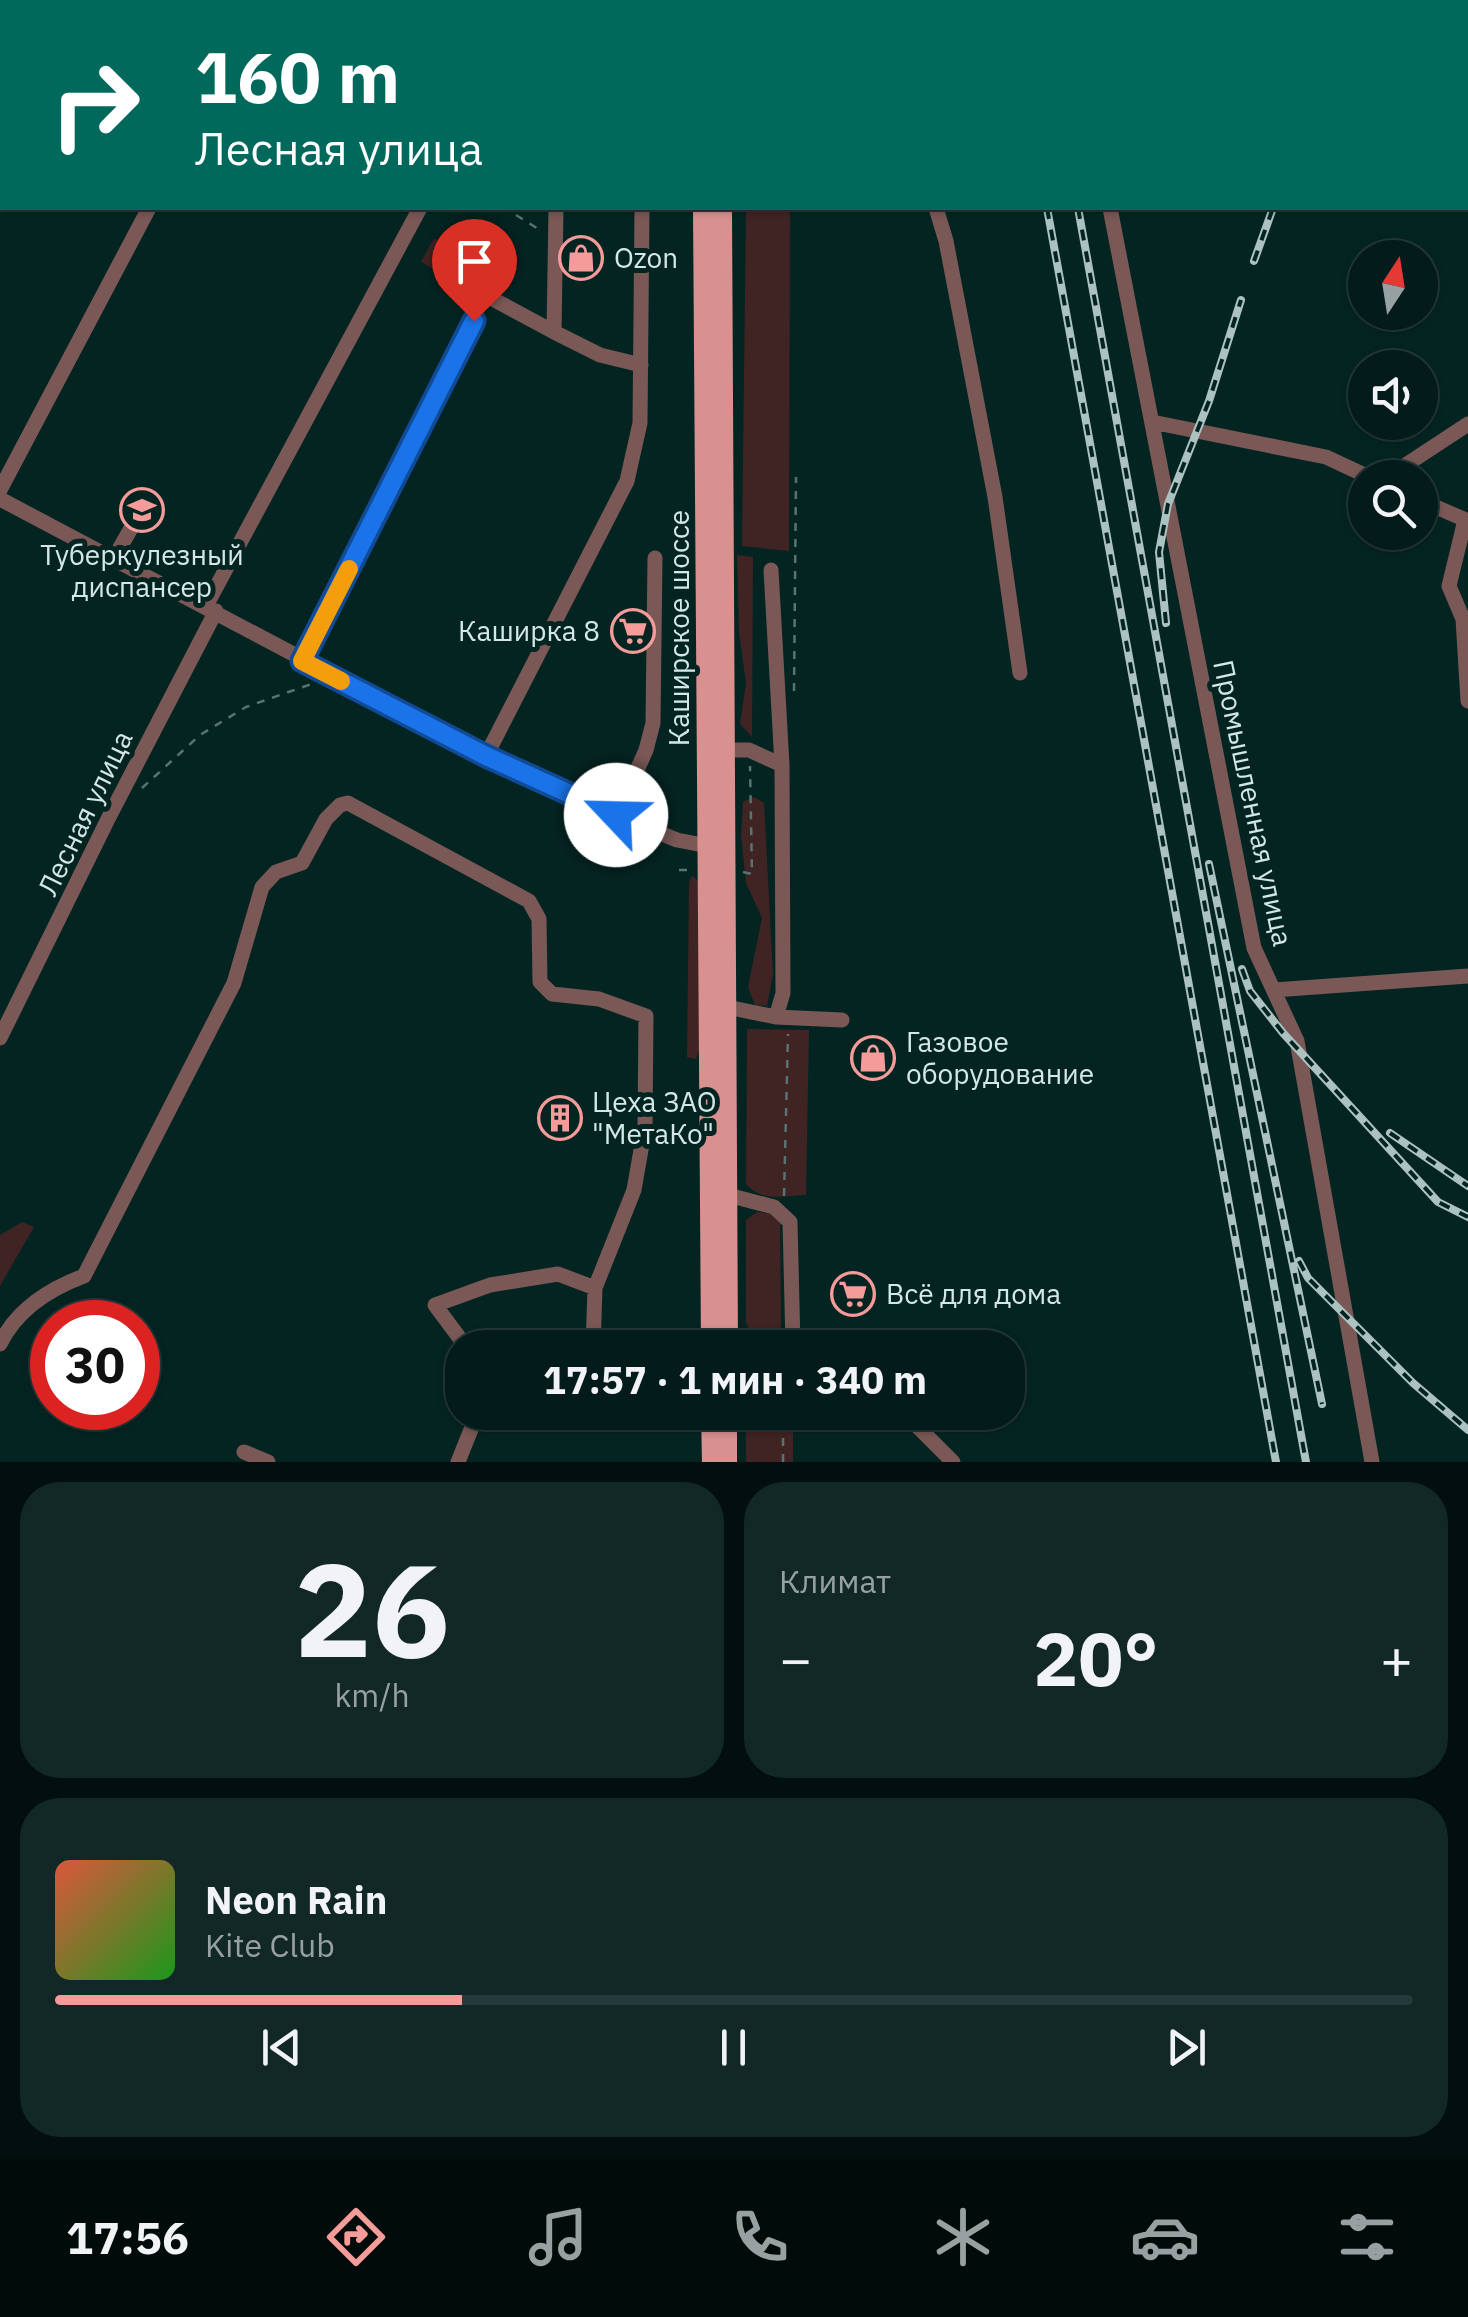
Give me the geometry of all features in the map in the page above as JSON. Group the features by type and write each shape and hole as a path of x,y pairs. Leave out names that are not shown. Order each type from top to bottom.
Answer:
{"main road":[{"name":"Каширское шоссе","path":"704,210 708,846 722,1330"},
{"name":"Каширское шоссе","path":"722,210 728,1195 723,1330"},
{"path":"712,1462 715,1430"},
{"path":"720,1430 728,1462"}],"street":[{"path":"0,490 148,210"},
{"name":"Лесная улица","path":"0,1038 211,609 419,210"},
{"path":"554,332 556,210"},
{"path":"486,756 627,481 640,424 642,210"},
{"path":"937,210 946,241 995,497 1020,673"},
{"name":"Промышленная улица","path":"1110,210 1254,948 1300,1051 1372,1462"},
{"path":"487,296 607,358 641,366"},
{"path":"302,661 474,321"},
{"path":"1152,422 1326,457 1348,467"},
{"path":"1413,460 1468,424"},
{"path":"0,500 486,756 677,840 708,846"},
{"path":"1438,508 1466,520 1448,586 1463,619 1468,701"},
{"path":"113,560 134,523"},
{"path":"616,815 652,730 655,558"},
{"path":"771,570 782,765 783,993 776,1018"},
{"path":"724,750 749,750 782,765"},
{"path":"0,1344 24,1310 57,1286 84,1276 234,984 262,888 276,872 302,863 326,820 340,804 348,804 529,901 539,919 540,982 552,994 598,999 646,1016 645,1126 634,1190 594,1288 593,1330"},
{"path":"1274,990 1468,976"},
{"path":"727,1007 776,1018 842,1020"},
{"path":"728,1195 774,1207 790,1222 795,1330"},
{"path":"454,1330 435,1305 490,1286 558,1274 594,1288"},
{"path":"458,1462 471,1430"},
{"path":"921,1430 953,1462"},
{"path":"244,1452 268,1462"}],"path":[{"path":"516,216 555,239"},
{"path":"134,795 200,735 246,707 333,676"},
{"path":"736,870 752,874 749,750"},
{"path":"783,1430 783,1462"}],"shaded area":[{"path":"746,210 790,210 789,551 742,546"},
{"path":"434,238 464,254 450,278 421,262"},
{"path":"737,555 753,557 752,737 740,724 746,683 739,633"},
{"path":"754,797 764,803 773,974 767,1006 755,1005 748,987 762,918 746,883 741,835 743,802"},
{"path":"692,876 700,882 700,1047 696,1059 687,1057"},
{"path":"747,1029 809,1030 806,1195 766,1196 746,1184"},
{"path":"757,1212 775,1214 780,1219 781,1327 778,1330 750,1330 746,1322 746,1220"},
{"path":"22,1222 34,1227 0,1286 0,1235"},
{"path":"746,1430 793,1432 793,1462 746,1462"}],"railway":[{"path":"1047,210 1276,1462"},
{"path":"1078,210 1306,1462"},
{"path":"1254,261 1272,210"},
{"path":"1166,623 1159,552 1168,504 1209,401 1241,300"},
{"path":"1209,864 1322,1404"},
{"path":"1242,969 1250,991 1283,1033 1438,1202 1468,1217"},
{"path":"1390,1133 1468,1186"},
{"path":"1299,1261 1308,1278 1413,1383 1468,1430"}],"slow traffic":[{"path":"341,681 302,661 349,569"}],"place":[{"name":"Ozon","path":"581,258"},
{"name":"Туберкулезный диспансер","path":"142,510"},
{"name":"Каширка 8","path":"633,631"},
{"name":"Газовое оборудование","path":"873,1058"},
{"name":"Цеха ЗАО \"МетаКо\"","path":"560,1118"},
{"name":"Всё для дома","path":"853,1294"}],"route":[{"path":"474,321 302,661 486,756 616,815"}]}
